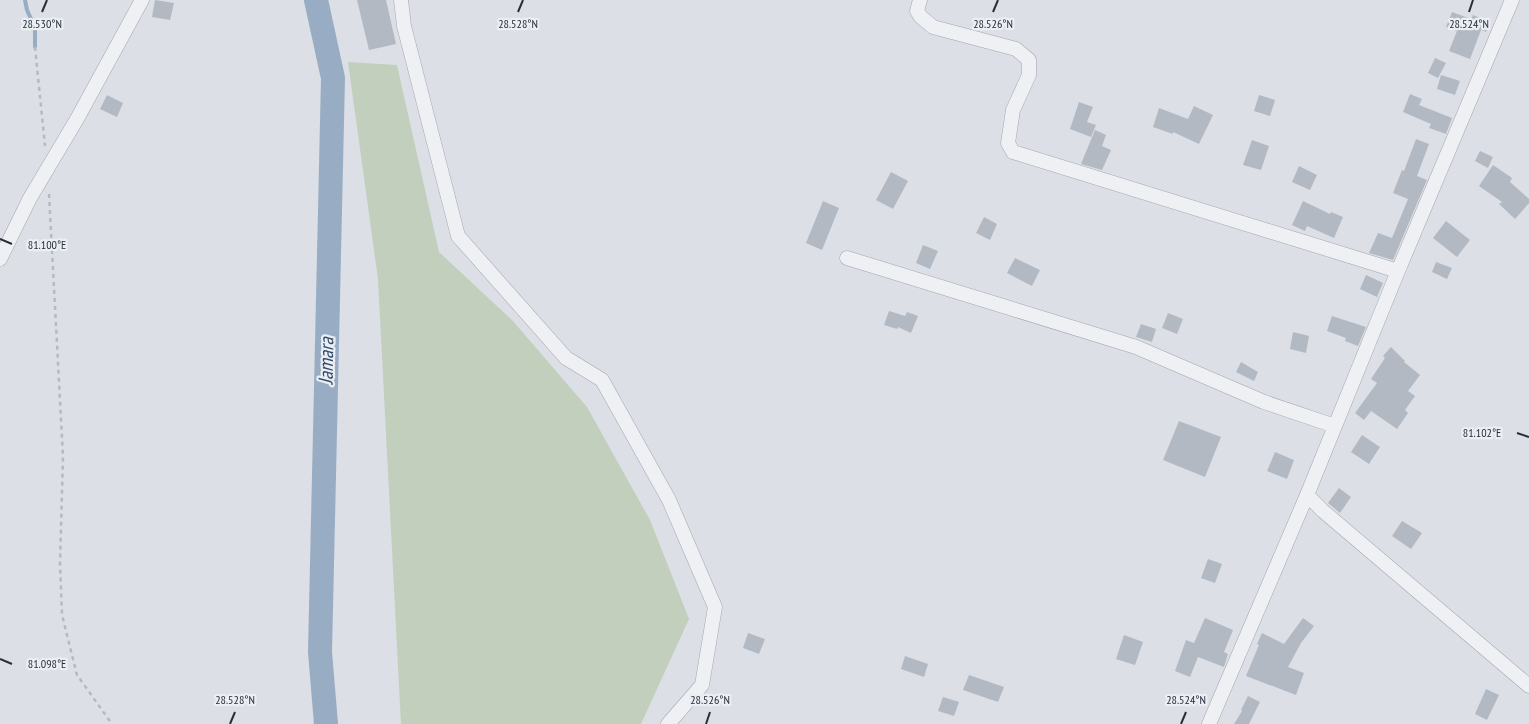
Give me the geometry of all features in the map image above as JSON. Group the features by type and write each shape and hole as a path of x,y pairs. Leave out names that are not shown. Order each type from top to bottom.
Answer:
{"street":[{"path":"0,259 30,198 47,171 142,0"},
{"path":"401,0 404,26 458,236 566,358 602,380 669,500 715,607 702,684 668,724"},
{"path":"920,0 917,11 921,18 933,27 1016,49 1029,60 1029,75 1013,110 1008,143 1014,152 1398,271"},
{"path":"1209,724 1307,495 1398,271 1512,0"},
{"path":"847,258 1136,348 1264,402 1335,426"},
{"path":"1307,495 1322,511 1529,686"}],"path":[{"path":"35,47 47,171 62,457 60,564 62,615 77,675 112,724"}],"green space":[{"path":"348,62 397,65 439,252 512,320 587,407 650,520 689,619 641,724 401,724 378,279"}],"building":[{"path":"155,0 174,3 170,20 152,17"},
{"path":"357,0 386,0 396,44 369,50"},
{"path":"1452,12 1471,19 1473,15 1490,22 1486,32 1481,30 1470,59 1449,51 1457,31 1446,27"},
{"path":"1435,58 1446,63 1438,78 1428,73"},
{"path":"1441,75 1460,81 1455,95 1437,89"},
{"path":"1410,94 1422,99 1419,105 1452,118 1446,134 1429,128 1431,124 1403,112"},
{"path":"107,95 123,103 117,117 100,109"},
{"path":"1259,95 1275,100 1270,116 1254,111"},
{"path":"1079,102 1093,107 1087,122 1096,125 1091,137 1070,129"},
{"path":"1194,106 1213,115 1199,144 1173,132 1173,134 1153,127 1159,108 1188,119"},
{"path":"1095,130 1106,135 1102,146 1111,150 1102,170 1081,164"},
{"path":"1416,139 1429,144 1417,176 1427,180 1393,260 1369,253 1378,233 1392,238 1408,199 1393,193"},
{"path":"1252,140 1269,146 1261,170 1243,165"},
{"path":"1480,151 1493,157 1488,168 1475,161"},
{"path":"1493,165 1512,178 1510,182 1529,199 1529,203 1515,219 1499,204 1502,202 1479,186"},
{"path":"1299,166 1317,175 1310,190 1292,182"},
{"path":"891,172 908,181 893,209 876,200"},
{"path":"823,201 839,208 822,250 806,243"},
{"path":"1303,201 1330,214 1331,212 1343,217 1334,238 1307,226 1305,231 1292,225"},
{"path":"984,217 997,224 990,240 976,233"},
{"path":"1446,221 1470,240 1457,257 1433,238"},
{"path":"923,245 938,251 930,269 916,263"},
{"path":"1015,258 1040,270 1032,286 1007,273"},
{"path":"1436,262 1452,268 1447,279 1432,272"},
{"path":"1366,275 1383,283 1377,297 1360,289"},
{"path":"889,311 905,316 907,312 918,316 911,333 898,327 897,329 884,325"},
{"path":"1168,313 1183,319 1177,334 1162,328"},
{"path":"1332,316 1366,327 1358,346 1345,341 1346,338 1327,331"},
{"path":"1141,324 1156,329 1152,342 1136,337"},
{"path":"1293,332 1309,336 1306,353 1290,349"},
{"path":"1391,347 1404,362 1420,375 1408,391 1415,396 1405,410 1408,413 1397,429 1371,411 1364,420 1355,413 1377,383 1371,379 1385,358 1383,356"},
{"path":"1241,362 1258,372 1254,381 1236,372"},
{"path":"1179,421 1221,437 1205,477 1163,460"},
{"path":"1362,435 1380,447 1369,464 1351,452"},
{"path":"1275,452 1294,460 1287,479 1267,471"},
{"path":"1339,488 1351,497 1340,513 1328,503"},
{"path":"1402,521 1422,533 1411,549 1392,536"},
{"path":"1208,559 1222,564 1215,583 1201,578"},
{"path":"1205,618 1233,630 1224,652 1228,654 1224,667 1198,657 1190,677 1175,671 1186,640 1194,643"},
{"path":"1303,618 1314,626 1301,643 1288,667 1304,673 1296,695 1246,676 1262,633 1284,644"},
{"path":"748,633 765,639 759,654 743,648"},
{"path":"1124,635 1143,642 1135,665 1116,659"},
{"path":"905,656 928,664 924,677 901,669"},
{"path":"969,675 1004,687 998,702 963,690"},
{"path":"1486,689 1499,695 1487,720 1475,714"},
{"path":"1248,696 1260,702 1249,724 1234,724 1242,711"},
{"path":"943,697 959,702 954,716 938,711"}],"waterway":[{"path":"25,0 35,28 35,47"},
{"name":"Jamara","path":"316,0 333,78 320,652 326,724"}]}
